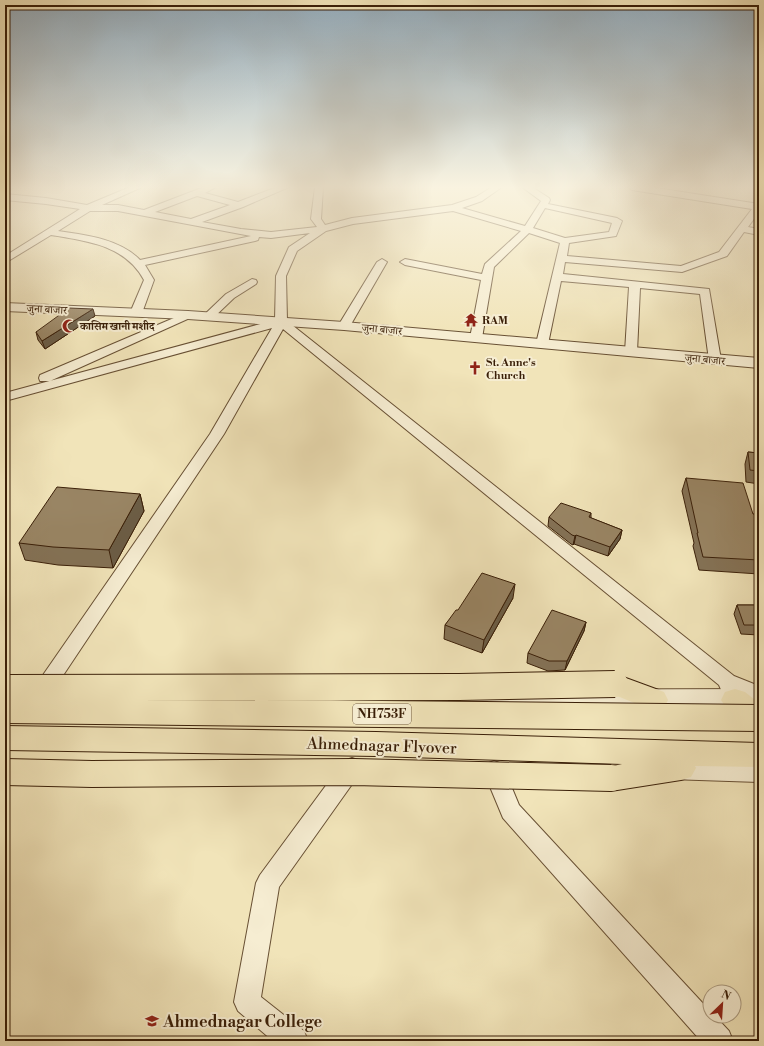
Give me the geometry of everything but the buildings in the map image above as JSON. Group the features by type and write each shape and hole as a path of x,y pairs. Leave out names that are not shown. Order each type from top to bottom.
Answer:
{"highway":[{"path":"5,688 451,687 615,684 654,700"},
{"path":"745,693 759,718"},
{"name":"NH753F","path":"5,710 759,718"},
{"name":"Ahmednagar Flyover","path":"5,738 376,744 759,760"},
{"path":"5,772 92,774 354,772 611,778 681,768"}],"street":[{"path":"5,260 43,236"},
{"path":"67,236 107,244 139,262 145,270 149,280 136,313"},
{"path":"139,262 266,236"},
{"path":"39,696 218,434 281,322 281,276 293,249 313,236"},
{"path":"476,338 489,266 521,236"},
{"path":"547,236 565,241 600,236"},
{"path":"561,259 682,269 723,254 736,236"},
{"path":"542,344 565,241"},
{"path":"344,326 382,262"},
{"path":"405,262 487,278"},
{"path":"557,277 705,291 715,360"},
{"path":"208,317 230,296 252,282"},
{"path":"630,352 635,284"},
{"name":"जुना बाजार","path":"5,307 188,315 344,326 759,363"},
{"path":"5,396 188,315"},
{"path":"5,396 281,322"},
{"path":"281,322 745,693"},
{"path":"5,696 281,700 654,700 745,693"},
{"path":"5,760 681,768 759,760"},
{"path":"294,1041 247,1002 268,883 354,765"},
{"path":"493,766 511,811 719,1041"}],"place":[{"name":"RAM","path":"471,320"},
{"name":"कासिम खानी मशीद","path":"69,326"},
{"name":"St. Anne's Church","path":"475,368"},
{"name":"Ahmednagar College","path":"152,1021"}]}
